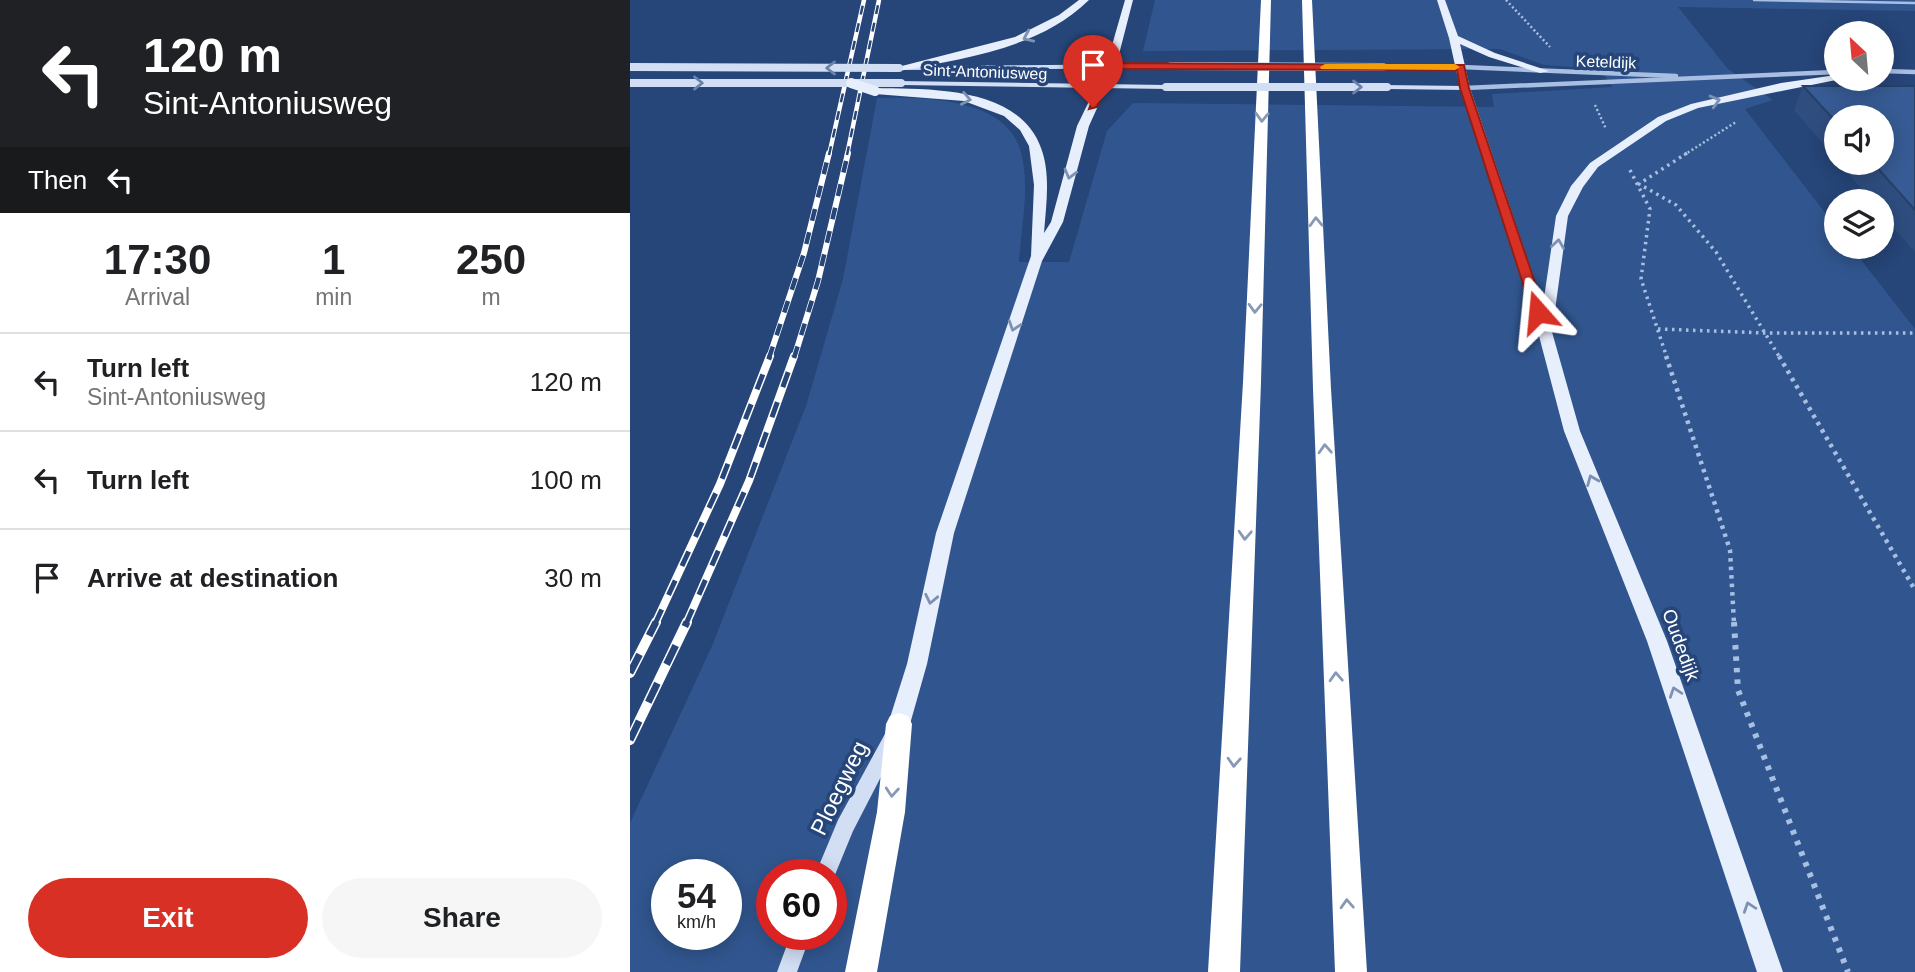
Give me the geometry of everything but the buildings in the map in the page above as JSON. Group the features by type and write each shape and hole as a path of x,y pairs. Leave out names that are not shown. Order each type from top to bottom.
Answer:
{"highway":[{"path":"1224,972 1252,382 1266,0"},
{"path":"1307,0 1323,403 1351,972"},
{"path":"861,972 891,812 899,724"}],"main road":[{"path":"899,68 971,54 1026,39 1086,0"},
{"path":"899,724 917,664 945,533 1035,261 1057,222 1083,127 1111,66 1129,0"},
{"name":"Oudedijk","path":"1441,0 1454,38 1465,88 1546,336 1572,431 1657,642 1770,972"},
{"path":"1454,38 1492,55 1544,71"},
{"name":"Sint-Antoniusweg","path":"630,68 1461,67"},
{"path":"1546,336 1562,216 1577,186 1594,164 1662,120 1695,106 1749,93 1824,80"},
{"path":"630,83 851,83 875,91 900,88 948,95 978,101 1001,110 1022,126 1035,146 1038,172 1035,261"},
{"name":"Sint-Antoniusweg","path":"900,88 1465,88"},
{"name":"Ploegweg","path":"832,859 845,826 899,724"},
{"path":"787,972 795,950"}],"street":[{"name":"Keteldijk","path":"1461,67 1750,76"},
{"path":"1894,71 1915,72"},
{"name":"Keteldijk","path":"1465,88 1824,73"}],"lane":[{"path":"1754,0 1915,3"}],"path":[{"path":"1506,0 1549,46 1558,51"},
{"path":"1594,103 1608,133"},
{"path":"1627,165 1650,209 1641,279 1730,550 1738,690 1848,972"},
{"path":"1639,184 1676,205 1716,253 1766,333 1915,590"},
{"path":"1658,329 1766,333 1915,333"}],"shaded area":[{"path":"1155,0 1915,0 1915,11 1678,7 1728,69 1773,100 1745,109 1824,211 1824,259 1860,259 1915,329 1915,972 630,972 630,823 712,646 806,406 843,279 877,98 937,100 979,110 997,119 1011,132 1023,162 1025,191 1019,262 1069,262 1107,131 1133,103 1494,107 1492,94 1612,87 1600,69 1544,65 1500,49 1143,51"}],"railway":[{"path":"829,155 864,0"},
{"path":"847,155 879,0"},
{"path":"769,358 804,253 829,153"},
{"path":"794,358 818,281 848,153"},
{"path":"655,624 720,484 770,356"},
{"path":"686,624 749,481 794,356"},
{"path":"630,740 687,622"},
{"path":"630,673 655,624"}],"slow traffic":[{"path":"1325,67 1455,67"}],"route":[{"path":"1093,107 1111,66 1461,67 1465,88 1538,312"}]}
